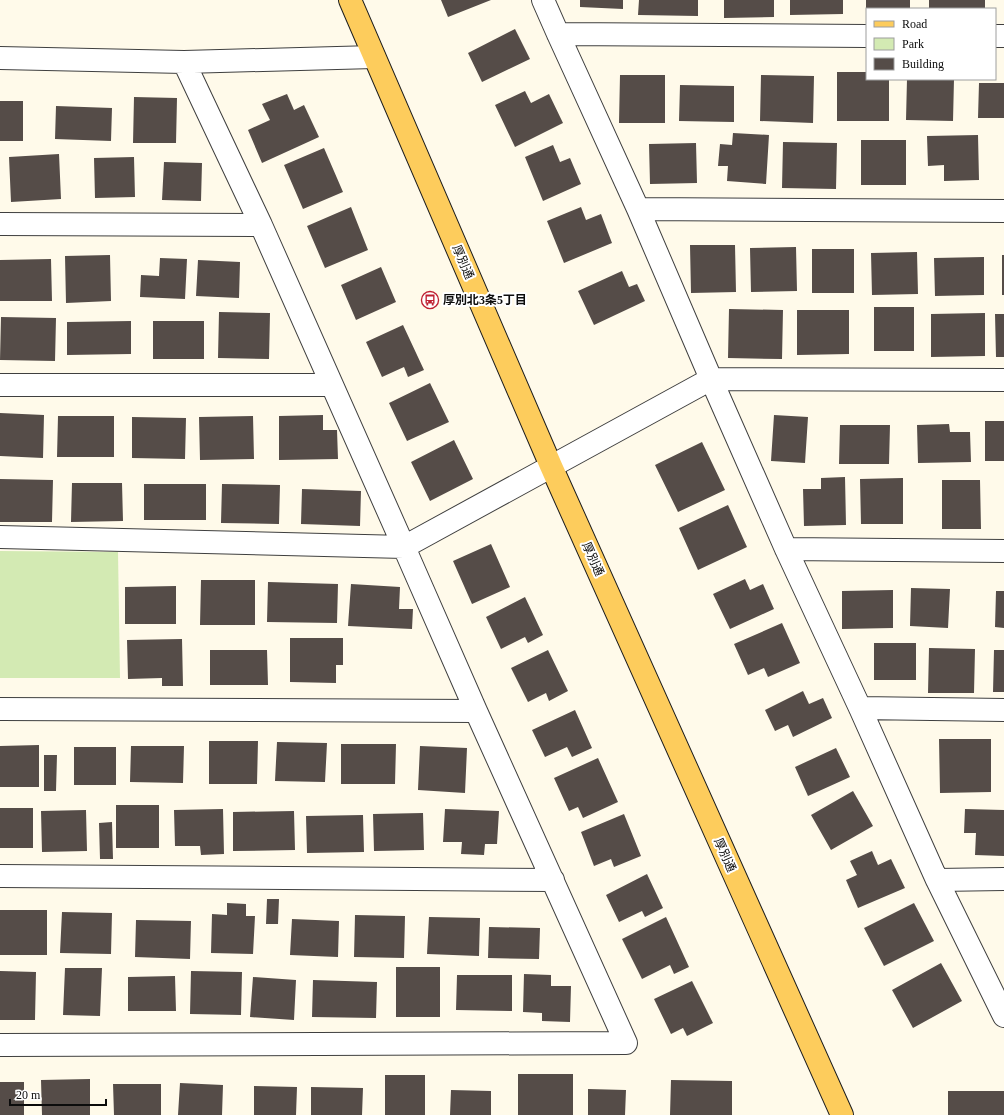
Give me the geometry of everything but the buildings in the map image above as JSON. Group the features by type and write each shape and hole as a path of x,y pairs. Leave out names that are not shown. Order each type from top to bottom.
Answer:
{"main road":[{"name":"厚別通","path":"350,0 551,466 842,1115"}],"street":[{"path":"543,0 638,209 786,549 860,708 937,880 1004,1016"},
{"path":"558,34 866,36"},
{"path":"0,58 184,62 374,57"},
{"path":"0,1045 626,1043 476,711 261,225 184,62"},
{"path":"638,209 1004,211"},
{"path":"0,224 261,225"},
{"path":"0,537 404,547 711,379 1004,380"},
{"path":"0,385 332,385"},
{"path":"786,549 1004,550"},
{"path":"860,708 1004,710"},
{"path":"0,709 476,711"},
{"path":"0,876 553,880"},
{"path":"937,880 1004,879"}],"green space":[{"path":"0,551 118,552 120,678 0,678"}],"place":[{"name":"厚別北3条5丁目","path":"430,300"}]}
